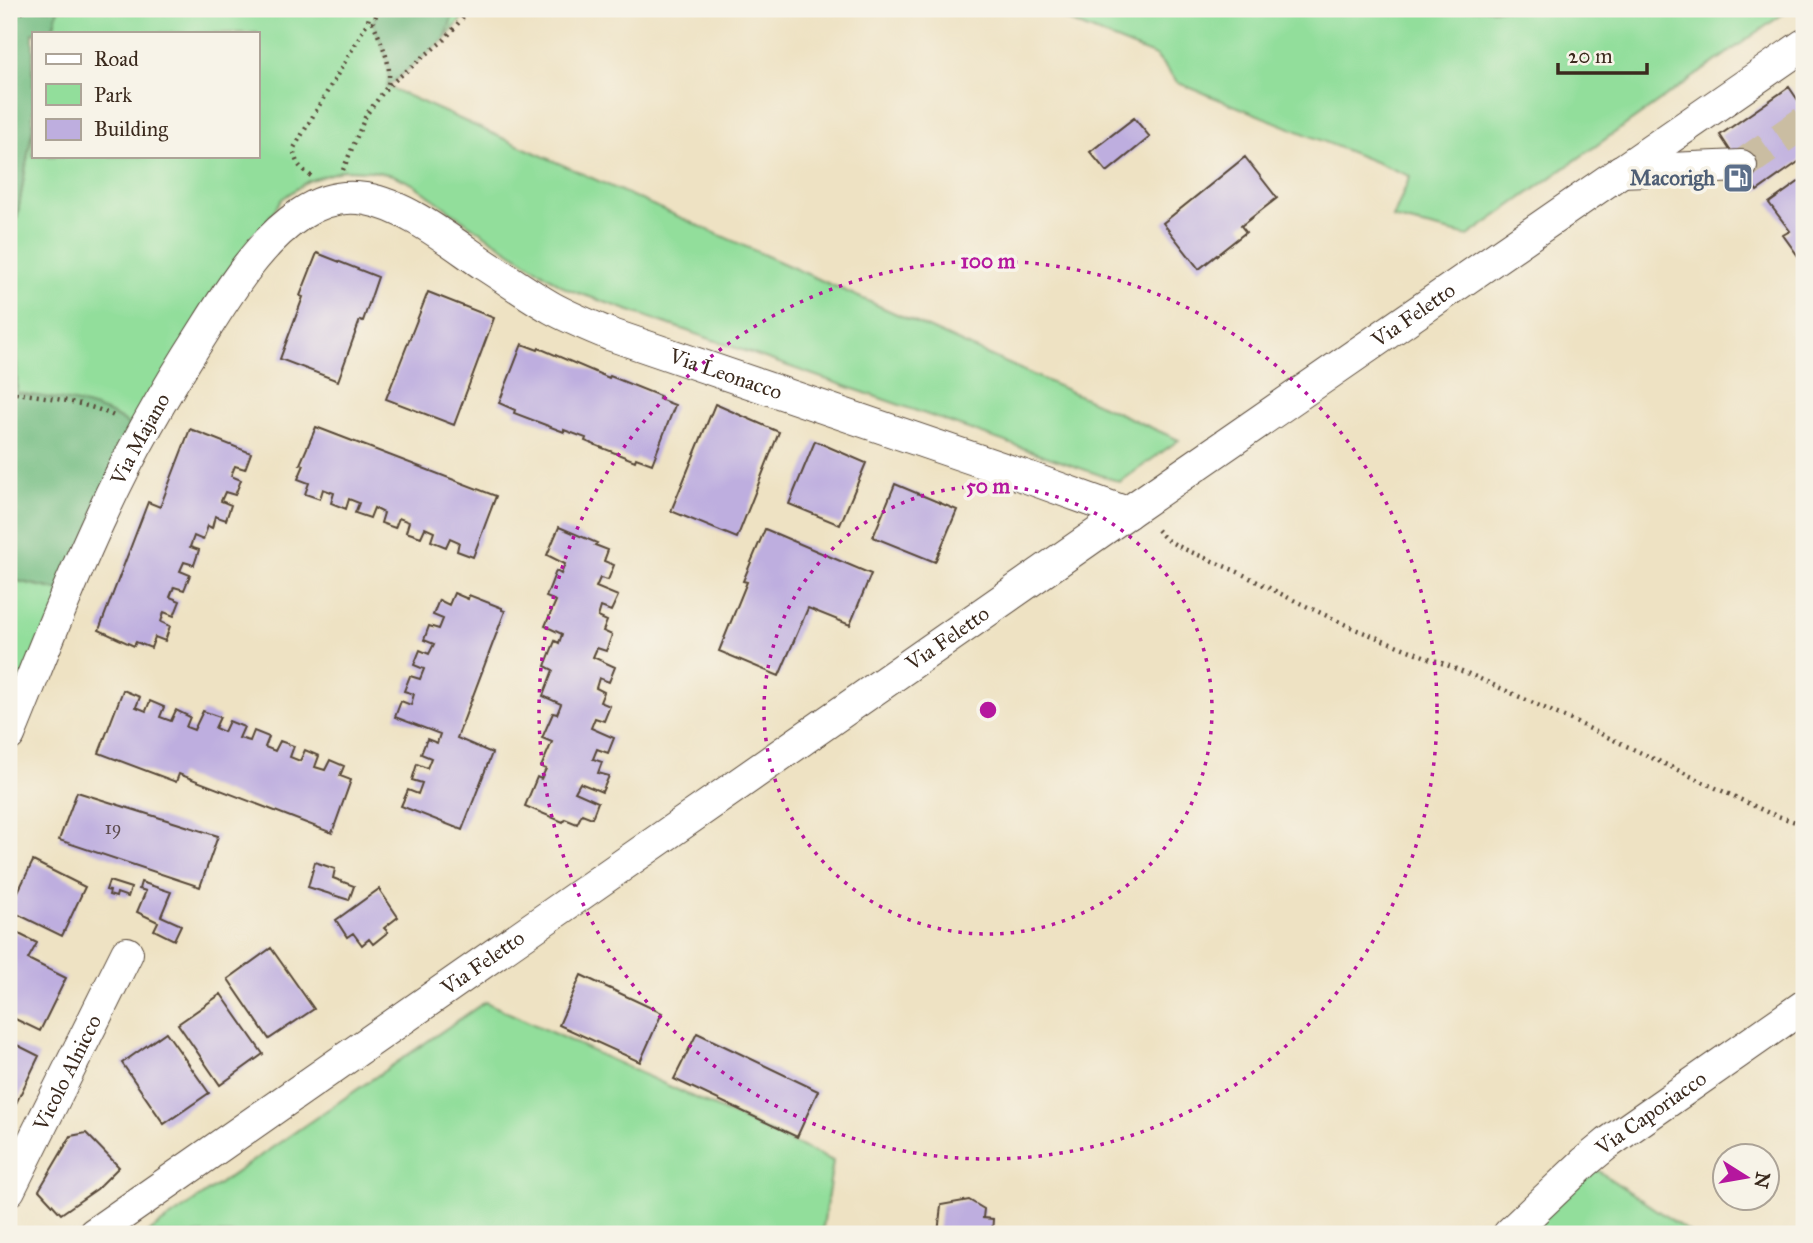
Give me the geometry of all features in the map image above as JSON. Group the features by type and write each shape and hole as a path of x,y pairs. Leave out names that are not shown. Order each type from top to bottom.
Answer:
{"street":[{"name":"Via Feletto","path":"94,1234 1139,517 1621,171 1804,45"},
{"path":"1621,171 1741,166"},
{"name":"Via Majano","path":"9,735 102,514 184,363 244,270 277,232 322,202 343,183"},
{"name":"Via Leonacco","path":"343,183 366,199 388,205 417,220 552,308 600,330 1139,517"},
{"name":"Vicolo Alnicco","path":"9,1191 127,953"},
{"name":"Via Caporiacco","path":"1509,1234 1608,1143 1804,1006"}],"path":[{"path":"9,19 29,9"},
{"path":"298,166 294,148 356,43 371,9"},
{"path":"379,9 373,22 389,67 387,86"},
{"path":"343,183 366,115 387,86 445,39 470,9"},
{"path":"9,392 89,407 114,416 143,435"},
{"path":"1139,517 1167,540 1182,548 1355,629 1466,673 1769,813 1804,825"}],"green space":[{"path":"9,9 58,9 52,32 32,32 32,131 13,241 17,393 67,401 104,411 143,435 67,592 9,579"},
{"path":"58,9 379,9 374,22 387,62 388,87 1179,440 1120,482 567,289 413,184 393,175 372,171 343,170 308,181 282,199 261,230 143,435 89,407 17,393 13,241 32,131 32,158 259,158 259,32 52,32"},
{"path":"379,9 455,9 445,39 387,87 387,62 373,22"},
{"path":"455,9 470,9 445,39"},
{"path":"1039,9 1790,9 1468,236 1393,218 1410,176 1178,83 1156,56"},
{"path":"9,579 67,592 9,735"},
{"path":"485,1002 833,1161 822,1234 146,1234"},
{"path":"1585,1162 1692,1234 1517,1234"}],"building":[{"path":"1789,87 1804,109 1804,158 1757,191 1720,135"},
{"path":"1134,118 1150,137 1107,172 1090,152"},
{"path":"1245,157 1277,198 1241,226 1246,232 1199,269 1163,223"},
{"path":"1804,178 1804,258 1802,254 1798,256 1783,235 1790,231 1769,203"},
{"path":"317,253 378,277 338,381 280,359"},
{"path":"428,292 494,318 454,425 386,399"},
{"path":"522,344 538,350 539,348 609,378 610,376 660,396 659,399 675,405 652,464 636,458 635,461 585,441 586,438 514,413 515,410 499,403"},
{"path":"715,404 779,432 737,538 671,511"},
{"path":"316,427 496,496 473,557 457,551 459,542 450,538 446,547 431,541 434,532 425,528 421,537 406,532 409,522 399,518 395,528 381,523 384,513 374,508 370,518 355,513 359,503 349,499 346,509 331,503 334,493 323,489 320,499 305,494 309,483 298,479 304,465 300,464"},
{"path":"190,429 251,453 245,469 235,466 231,476 241,480 235,495 225,492 221,501 231,505 226,520 215,516 212,528 208,526 203,540 194,536 190,547 199,550 194,565 184,562 180,571 190,575 184,590 174,587 170,597 180,601 174,616 164,612 161,622 170,626 165,641 155,637 151,648 136,642 134,646 99,630 148,502 160,507"},
{"path":"815,441 866,463 840,525 789,504"},
{"path":"895,484 957,510 935,562 873,537"},
{"path":"559,527 608,550 604,561 614,565 608,580 600,578 596,587 618,596 611,611 601,607 598,617 607,621 603,631 612,635 606,651 597,648 593,657 615,667 609,682 599,678 596,688 604,692 600,702 610,706 604,721 595,718 591,728 614,738 608,753 597,749 593,759 602,762 598,773 609,776 602,792 580,783 575,792 598,802 592,818 582,814 577,824 565,819 563,822 525,806 537,777 541,779 546,769 541,767 552,742 542,738 553,713 557,714 561,704 543,696 553,670 545,666 555,641 559,643 562,634 545,626 556,601 546,597 556,571 561,574 565,564 547,555"},
{"path":"765,529 871,574 850,625 808,608 779,676 719,651 747,582 743,581"},
{"path":"454,593 468,599 469,595 505,611 457,738 492,753 462,830 401,806 408,790 418,794 422,783 412,780 417,764 427,768 431,758 421,754 427,739 437,743 440,734 395,717 401,701 411,705 414,694 404,691 410,676 420,679 424,669 414,665 420,650 429,654 434,644 424,640 429,626 439,629 443,619 433,615 439,600 449,605"},
{"path":"123,690 140,697 136,707 146,711 150,701 164,707 160,717 171,721 176,710 190,717 186,727 194,730 203,711 220,717 215,728 224,732 229,721 244,727 239,738 250,741 254,731 269,737 265,747 275,751 280,741 294,746 290,757 300,761 305,750 319,756 315,767 325,770 330,760 344,766 340,776 351,780 332,833 179,774 176,782 99,753"},
{"path":"77,792 218,836 200,887 59,840"},
{"path":"33,861 85,887 62,936 9,910"},
{"path":"315,862 335,869 333,878 354,886 349,900 308,887"},
{"path":"109,881 131,888 128,897 117,893 116,897 109,895 110,891 106,890"},
{"path":"141,882 171,892 161,916 181,925 174,940 154,930 158,922 137,912 146,891 139,889"},
{"path":"379,889 398,917 384,928 388,932 373,944 369,939 362,945 353,933 347,937 336,920"},
{"path":"9,929 37,943 28,959 66,978 40,1031 9,1016"},
{"path":"271,948 314,1009 269,1039 228,979"},
{"path":"581,975 662,1013 640,1062 559,1025"},
{"path":"221,994 263,1054 220,1085 178,1024"},
{"path":"166,1032 209,1093 164,1124 122,1063"},
{"path":"697,1033 818,1091 797,1137 674,1079"},
{"path":"11,1042 39,1056 11,1114 9,1045"},
{"path":"86,1133 119,1167 97,1189 61,1214 39,1190 71,1136"},
{"path":"969,1200 984,1209 983,1218 993,1219 992,1234 938,1234 941,1205"}],"tunnel":[{"path":"1741,166 1804,122"}],"place":[{"name":"Macorigh","path":"1738,178"}]}
